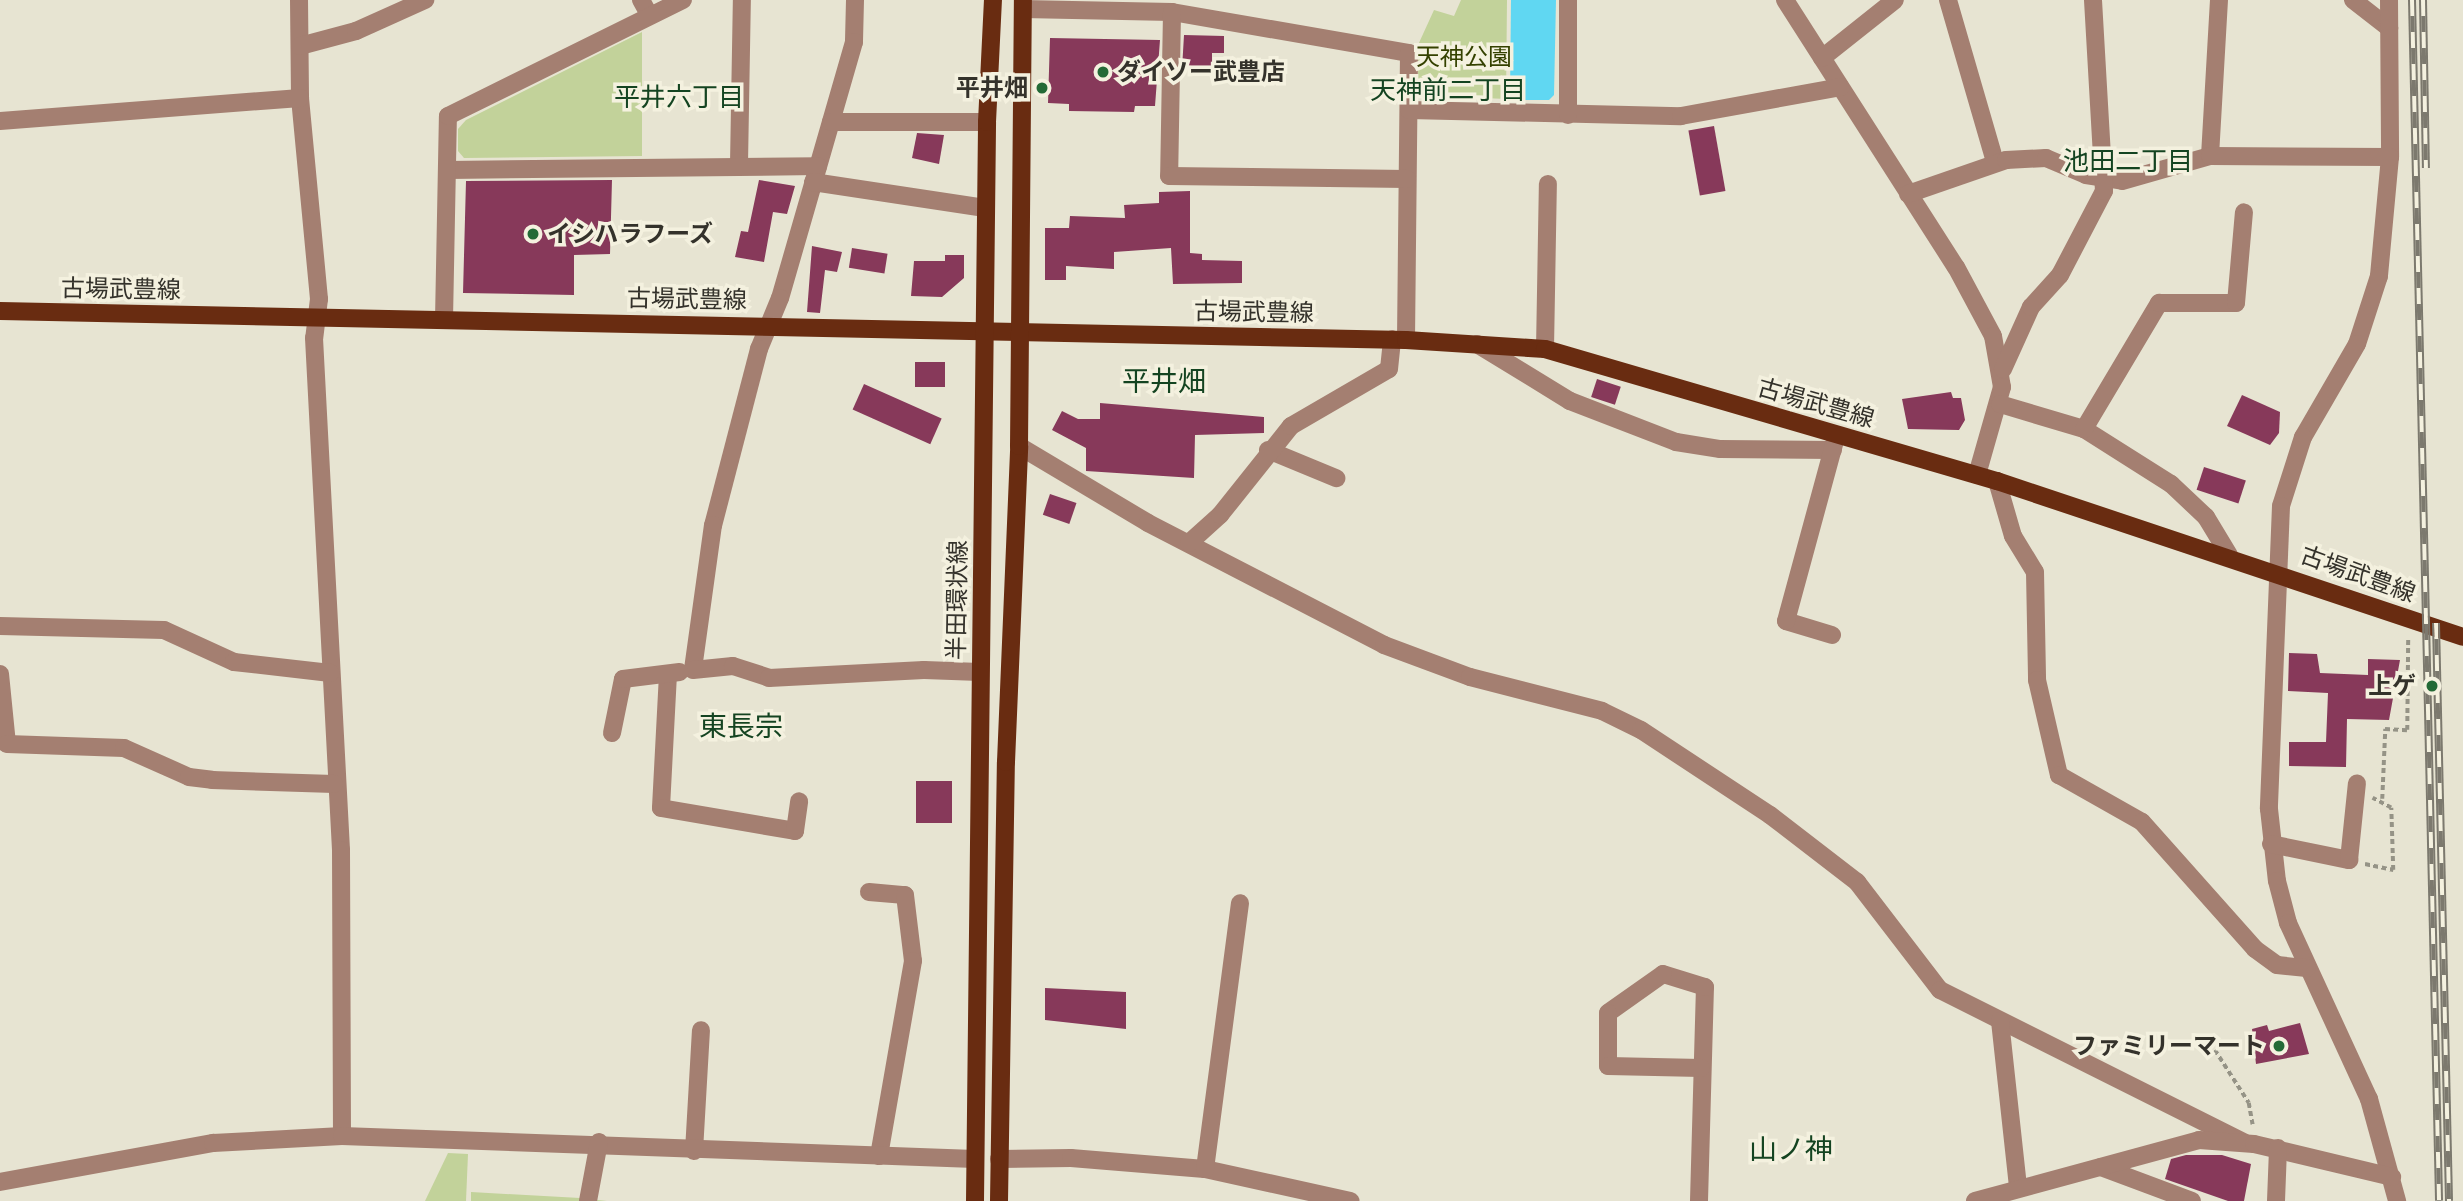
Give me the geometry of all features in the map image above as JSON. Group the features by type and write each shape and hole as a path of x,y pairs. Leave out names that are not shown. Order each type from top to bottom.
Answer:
{"main road":[{"name":"半田環状線","path":"975,1201 983,746 980,672 986,331 986,122 993,0"},
{"path":"999,1201 1018,446 1023,5"},
{"name":"古場武豊線","path":"0,311 1399,340 1545,349 1835,442 1997,481 2277,571 2463,637"}],"street":[{"path":"299,0 300,98 316,318 334,784 341,850 342,1136"},
{"path":"300,46 356,31 425,0"},
{"path":"641,0 650,16"},
{"path":"444,320 448,116 682,0"},
{"path":"739,164 742,0"},
{"path":"693,670 713,526 769,326 854,42 855,0"},
{"path":"1567,115 1569,0"},
{"path":"1784,0 1908,194 1993,336 2003,369"},
{"path":"1822,58 1895,0"},
{"path":"1948,0 1995,162"},
{"path":"1977,475 2000,404 2003,369 2031,307 2060,275 2104,191 2093,0"},
{"path":"2210,156 2220,0"},
{"path":"2353,0 2389,27"},
{"path":"2389,0 2390,157 2376,288 2357,344 2290,469 2277,571 2271,844 2288,923 2369,1099 2397,1201"},
{"path":"1023,5 1172,12 1409,53 1407,179 1399,340 1389,369 1307,415 1268,450 1220,515 1189,543"},
{"path":"1172,12 1168,176 1407,179"},
{"path":"1409,110 1681,116 1840,87"},
{"path":"0,121 300,98"},
{"path":"831,122 986,122"},
{"path":"1908,194 1995,162 2046,158 2104,178 2122,181 2210,156 2390,157"},
{"path":"447,170 739,164 816,174 985,208"},
{"path":"1545,349 1548,184"},
{"path":"2084,429 2160,303 2236,303 2244,212"},
{"path":"1477,344 1570,401 1676,442 1720,449 1835,442 1786,621 1832,635"},
{"path":"2000,404 2084,429 2171,484 2206,517 2229,555"},
{"path":"1018,446 1189,543 1384,645 1470,677 1602,710 1681,752 1857,883 1940,990 2244,1142"},
{"path":"1268,450 1336,478"},
{"path":"1997,481 2013,536 2035,572 2037,680 2059,775 2142,822 2255,950 2277,965 2307,968"},
{"path":"0,626 164,630 234,662 330,673"},
{"path":"612,733 623,679 733,666 769,678 923,670 980,672"},
{"path":"0,674 7,744 124,748 189,776 212,780 334,784"},
{"path":"668,674 661,808 795,831 799,801"},
{"path":"2271,844 2349,860 2357,783"},
{"path":"869,892 905,895 913,961 879,1156"},
{"path":"1205,1169 1240,903"},
{"path":"1699,1201 1705,987 1663,974 1608,1013 1608,1066 1701,1068"},
{"path":"2000,1021 2018,1188"},
{"path":"694,1150 701,1030"},
{"path":"0,1182 212,1143 342,1136 599,1142 694,1150 975,1159"},
{"path":"1975,1201 2199,1140 2244,1142 2392,1177"},
{"path":"588,1201 599,1142"},
{"path":"2276,1201 2278,1149"},
{"path":"999,1159 1071,1158 1205,1169 1351,1201"},
{"path":"2101,1167 2192,1201"}],"path":[{"path":"2382,799 2385,729 2407,730 2408,632"},
{"path":"2363,850 2361,863 2393,870 2391,808 2382,799 2371,798 2369,811"},
{"path":"2215,1050 2252,1118"}],"green space":[{"name":"天神公園","path":"1461,0 1507,0 1506,99 1418,95 1418,45 1434,10 1454,16"},
{"path":"642,32 642,156 464,158 458,151 458,129 466,120"},
{"path":"448,1153 468,1154 466,1201 425,1201"},
{"path":"471,1192 580,1198 607,1201 471,1201"}],"water":[{"path":"1511,0 1556,0 1554,95 1549,100 1510,100"}],"building":[{"path":"1184,35 1224,36 1224,53 1212,53 1212,69 1182,69"},
{"name":"ダイソー武豊店","path":"1050,38 1160,40 1155,106 1135,106 1134,112 1069,111 1069,104 1048,103"},
{"path":"1714,126 1725,191 1700,196 1688,131"},
{"path":"917,133 944,135 939,164 912,158"},
{"path":"612,180 610,254 574,255 574,295 463,293 466,181"},
{"path":"759,180 795,186 787,214 773,212 764,262 735,257 741,231 748,232"},
{"path":"1190,191 1190,253 1202,254 1202,260 1242,261 1242,283 1173,284 1171,248 1114,252 1114,269 1066,266 1066,280 1045,280 1045,228 1069,228 1070,216 1125,218 1124,205 1159,203 1159,192"},
{"path":"812,246 842,252 837,272 825,270 820,313 807,312"},
{"path":"852,248 888,254 884,273 849,268"},
{"path":"945,255 964,255 964,278 942,297 911,296 914,261 945,261"},
{"path":"915,362 945,362 945,387 915,387"},
{"path":"1597,379 1621,387 1615,405 1591,397"},
{"path":"864,384 942,419 930,444 853,410"},
{"path":"1951,392 1953,398 1961,398 1965,420 1959,430 1908,429 1902,399"},
{"path":"2242,395 2280,412 2279,433 2270,445 2227,426"},
{"path":"1100,403 1264,417 1264,433 1195,435 1194,478 1086,471 1086,448 1052,430 1062,411 1078,419 1100,419"},
{"path":"2204,467 2246,481 2238,503 2197,490"},
{"path":"1050,494 1076,503 1069,524 1043,515"},
{"path":"2289,653 2317,654 2320,673 2368,675 2368,659 2400,660 2389,720 2347,719 2346,767 2289,766 2289,742 2326,742 2328,693 2288,691"},
{"path":"916,781 952,781 952,823 916,823"},
{"path":"1045,988 1126,992 1126,1029 1045,1020"},
{"name":"ファミリーマート","path":"2300,1023 2309,1054 2256,1064 2252,1029 2267,1025 2269,1031"},
{"path":"2186,1155 2222,1155 2251,1164 2244,1201 2228,1201 2165,1179 2171,1159"}],"railway":[{"path":"2412,0 2439,1201"},
{"path":"2423,0 2426,168"},
{"path":"2436,623 2449,1201"}],"place":[{"name":"ダイソー武豊店","path":"1103,72"},
{"name":"平井畑","path":"1042,88"},
{"name":"イシハラフーズ","path":"533,234"},
{"name":"上ゲ","path":"2432,686"},
{"name":"ファミリーマート","path":"2279,1046"}],"district":[{"name":"天神前二丁目","path":"1448,91"},
{"name":"平井六丁目","path":"679,98"},
{"name":"池田二丁目","path":"2128,162"},
{"name":"平井畑","path":"1164,382"},
{"name":"東長宗","path":"741,727"},
{"name":"山ノ神","path":"1791,1150"}]}
